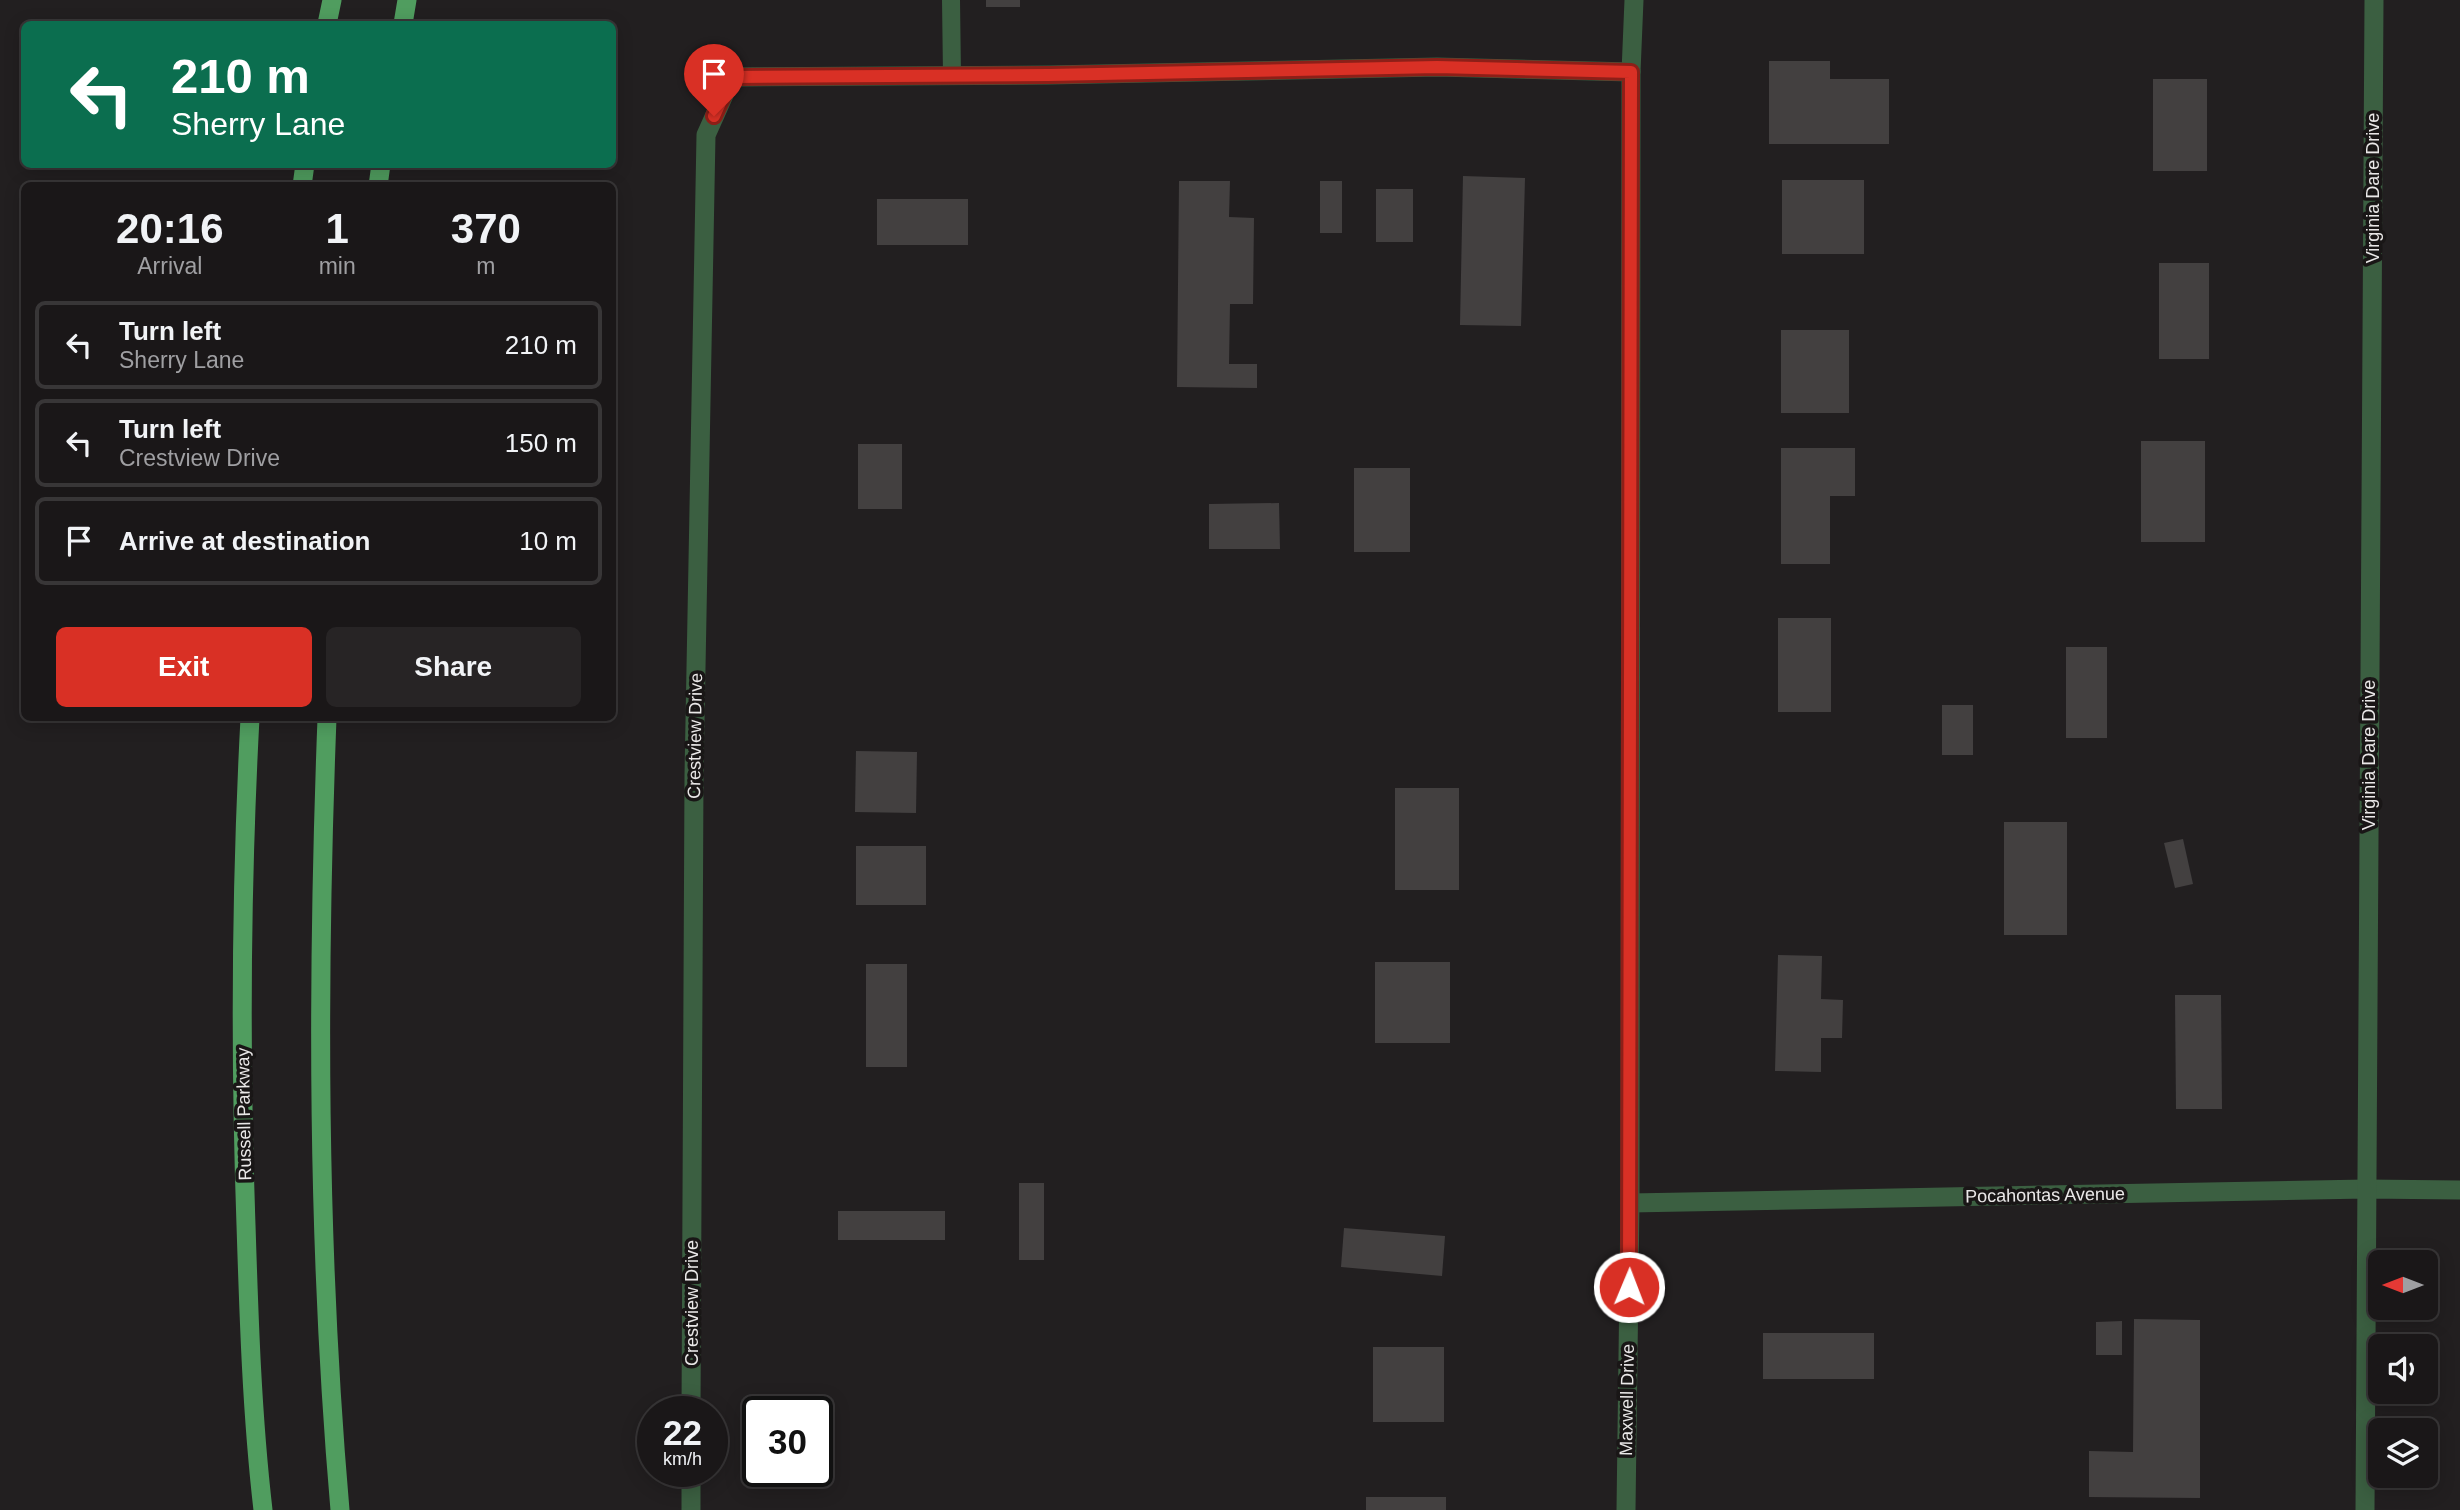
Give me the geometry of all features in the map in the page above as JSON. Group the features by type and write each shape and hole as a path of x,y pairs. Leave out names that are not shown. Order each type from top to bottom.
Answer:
{"main road":[{"path":"328,21 332,0"},
{"path":"404,21 407,0"},
{"name":"Russell Parkway","path":"250,721 242,947 244,1155 250,1335 263,1510"},
{"path":"327,721 321,866 319,1044 329,1341 340,1510"}],"street":[{"name":"Maxwell Drive","path":"1626,1510 1630,1203 1631,72 1634,0"},
{"name":"Virginia Dare Drive","path":"2365,1510 2374,0"},
{"path":"952,75 1437,67 1631,72"},
{"name":"Crestview Drive","path":"691,1396 694,775 706,135 732,77 952,75"},
{"name":"Pocahontas Avenue","path":"1630,1203 2366,1189 2460,1190"},
{"path":"691,1487 691,1510"}],"lane":[{"path":"951,0 952,75"}],"building":[{"path":"986,0 1020,0 1020,7 986,7"},
{"path":"1769,61 1830,61 1830,79 1889,79 1889,144 1769,144"},
{"path":"2153,79 2207,79 2207,171 2153,171"},
{"path":"1463,176 1525,178 1521,326 1460,325"},
{"path":"1782,180 1864,180 1864,254 1782,254"},
{"path":"1179,181 1230,181 1229,217 1254,218 1253,304 1230,304 1229,364 1257,364 1257,388 1177,387"},
{"path":"1320,181 1342,181 1342,233 1320,233"},
{"path":"1376,189 1413,189 1413,242 1376,242"},
{"path":"877,199 968,199 968,245 877,245"},
{"path":"2159,263 2209,263 2209,359 2159,359"},
{"path":"1781,330 1849,330 1849,413 1781,413"},
{"path":"2141,441 2205,441 2205,542 2141,542"},
{"path":"858,444 902,444 902,509 858,509"},
{"path":"1781,448 1855,448 1855,496 1830,496 1830,564 1781,564"},
{"path":"1354,468 1410,468 1410,552 1354,552"},
{"path":"1279,503 1280,549 1209,549 1209,504"},
{"path":"1778,618 1831,618 1831,712 1778,712"},
{"path":"2066,647 2107,647 2107,738 2066,738"},
{"path":"1942,705 1973,705 1973,755 1942,755"},
{"path":"856,751 917,752 916,813 855,812"},
{"path":"1395,788 1459,788 1459,890 1395,890"},
{"path":"2004,822 2067,822 2067,935 2004,935"},
{"path":"2183,839 2193,884 2175,888 2164,843"},
{"path":"856,846 926,846 926,905 856,905"},
{"path":"1778,955 1822,956 1821,999 1843,1000 1842,1038 1821,1038 1821,1072 1775,1071"},
{"path":"1375,962 1450,962 1450,1043 1375,1043"},
{"path":"866,964 907,964 907,1067 866,1067"},
{"path":"2175,995 2221,995 2222,1109 2176,1109"},
{"path":"1019,1183 1044,1183 1044,1260 1019,1260"},
{"path":"838,1211 945,1211 945,1240 838,1240"},
{"path":"1344,1228 1445,1236 1442,1276 1341,1267"},
{"path":"2134,1319 2200,1320 2200,1498 2089,1497 2089,1451 2133,1452"},
{"path":"2122,1321 2122,1355 2096,1355 2096,1322"},
{"path":"1763,1333 1874,1333 1874,1379 1763,1379"},
{"path":"1373,1347 1444,1347 1444,1422 1373,1422"},
{"path":"1366,1497 1446,1497 1446,1510 1366,1510"}],"route":[{"path":"714,116 732,77 1049,75 1437,67 1631,72 1629,1287"}]}
